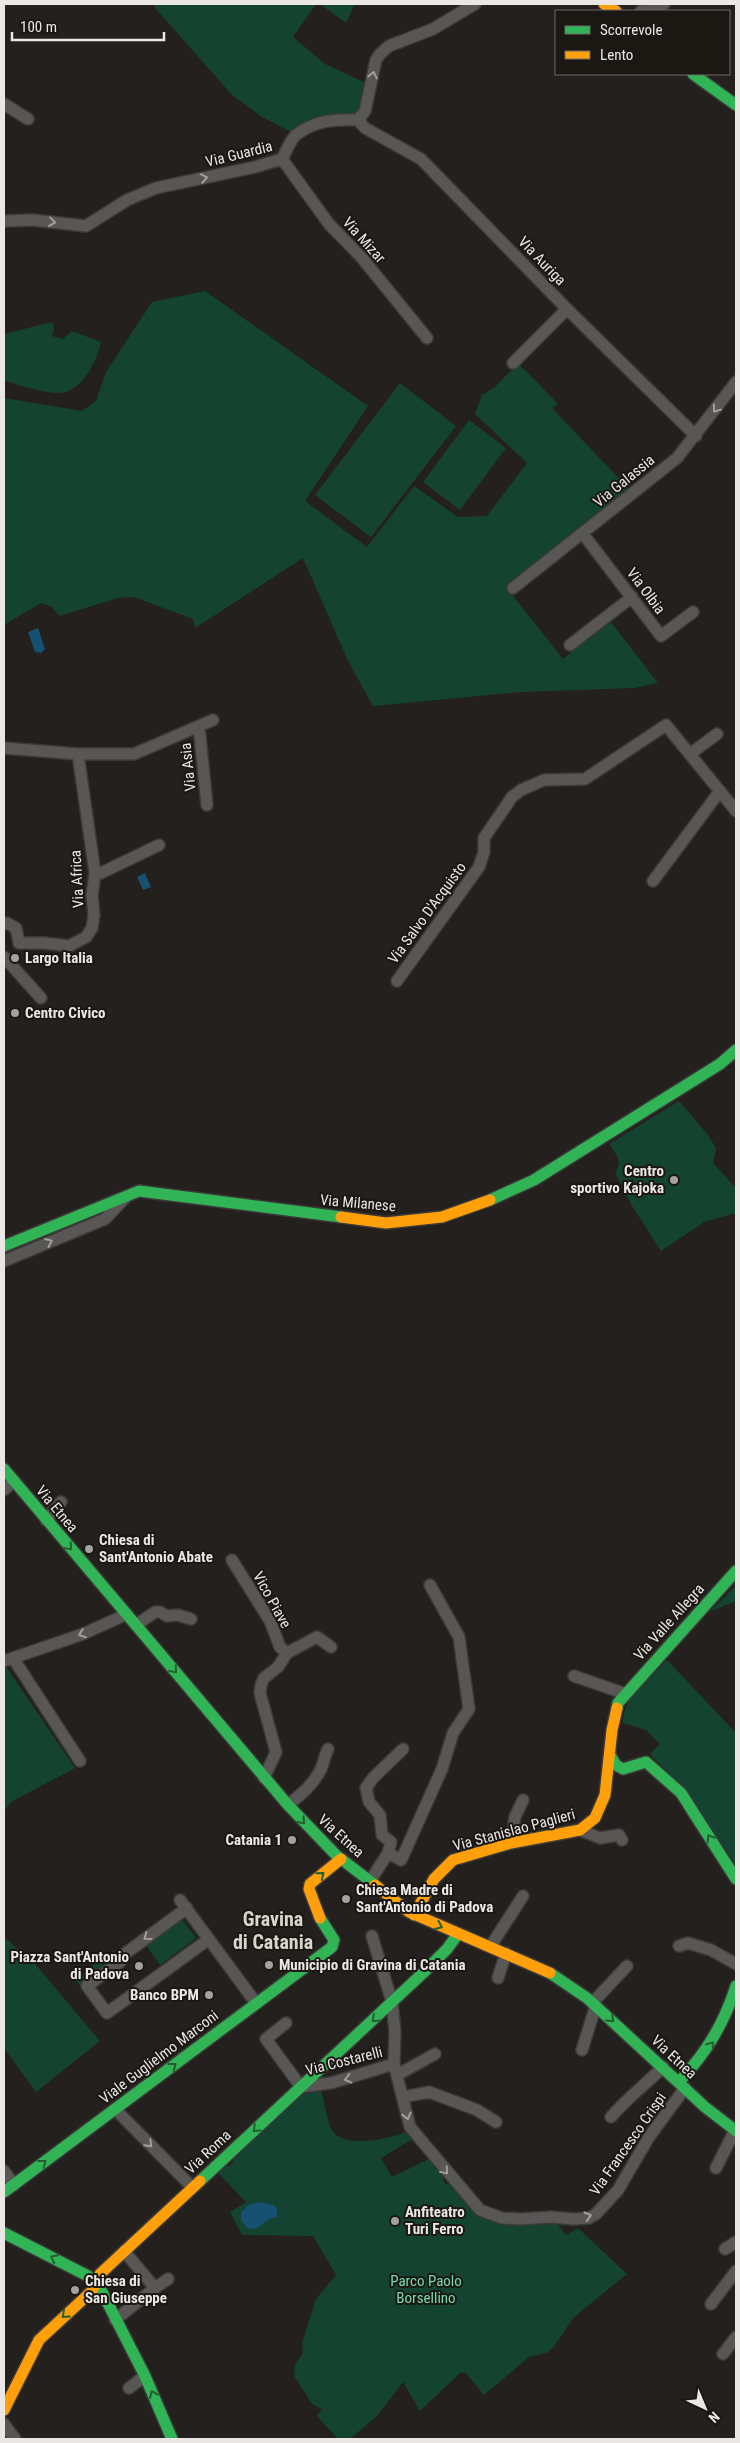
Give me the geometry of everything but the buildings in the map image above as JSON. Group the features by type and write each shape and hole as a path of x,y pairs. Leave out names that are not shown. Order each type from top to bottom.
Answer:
{"main road":[{"path":"694,75 736,106"},
{"name":"Via Milanese","path":"4,1246 139,1191 386,1223 442,1217 500,1197 534,1180 720,1064 736,1050"},
{"name":"Via Etnea","path":"4,1469 288,1806 341,1859 414,1915 506,1953 564,1981 594,2004 718,2118 736,2130"},
{"name":"Via Valle Allegra","path":"626,1694 736,1571"},
{"name":"Via Stanislao Paglieri","path":"414,1915 434,1879 453,1860 511,1843 580,1830 595,1818 601,1809 605,1795 615,1712 618,1703 626,1694"},
{"path":"610,1755 619,1768 628,1769"},
{"path":"605,1795 619,1776 628,1769 646,1762 681,1793 736,1879"},
{"name":"Viale Guglielmo Marconi","path":"4,2192 332,1947 334,1940 320,1919 309,1889 310,1884 341,1859"},
{"name":"Via Roma","path":"4,2410 39,2340 92,2291 100,2274 302,2087 315,2081 392,2002 447,1950 458,1934"},
{"path":"682,2085 717,2036 727,2017 736,1986"},
{"path":"4,2233 88,2276 96,2283 145,2376 172,2439"}],"street":[{"path":"358,120 365,111 376,60 380,54 389,46 433,29 475,4"},
{"path":"644,10 664,4"},
{"path":"4,104 28,119"},
{"name":"Via Guardia","path":"4,221 33,220 86,226 127,200 156,188 255,167 282,159 296,135 318,123 330,120 358,120"},
{"name":"Via Auriga","path":"358,120 365,128 421,159 567,309 696,436"},
{"name":"Via Mizar","path":"282,159 330,224 362,258 427,338"},
{"path":"513,363 567,309"},
{"name":"Via Galassia","path":"513,588 677,458 696,436 736,382"},
{"name":"Via Olbia","path":"583,534 661,636 693,612"},
{"path":"570,645 632,597"},
{"path":"4,748 78,754 134,754 213,720"},
{"name":"Via Salvo D'Acquisto","path":"397,982 479,867 484,852 484,838 512,797 521,790 544,780 585,779 666,725 736,810"},
{"name":"Via Asia","path":"200,726 207,805"},
{"path":"690,754 717,734"},
{"name":"Via Africa","path":"4,924 7,923 16,928 19,944 44,943 69,946 86,937 94,923 92,896 95,874 78,754"},
{"path":"653,881 720,791"},
{"path":"95,874 101,873 160,845"},
{"path":"4,957 41,998"},
{"path":"4,1261 105,1219 128,1195"},
{"path":"4,1490 14,1481"},
{"path":"46,1520 61,1502"},
{"name":"Vico Piave","path":"232,1560 270,1621 280,1647 287,1653"},
{"path":"722,1586 736,1578"},
{"path":"388,1853 401,1860 442,1769 453,1732 469,1709 460,1637 430,1585"},
{"path":"136,1624 155,1612 160,1612 167,1616 178,1615 191,1619"},
{"path":"80,1761 8,1659 83,1634 127,1614"},
{"path":"264,1778 276,1752 260,1693 264,1678 278,1667 287,1653 317,1638 331,1646"},
{"path":"574,1676 626,1694"},
{"path":"288,1806 311,1786 321,1769 323,1758 328,1749"},
{"path":"370,1881 388,1853 391,1842 382,1835 380,1815 369,1802 366,1788 372,1778 403,1749"},
{"path":"511,1843 515,1818 522,1800"},
{"path":"580,1830 600,1838 619,1835 622,1840"},
{"path":"490,1947 522,1896"},
{"path":"209,1939 107,2013 87,1986 121,1961 126,1953 183,1904 209,1939 256,2003"},
{"name":"Via Francesco Crispi","path":"372,1936 392,2002 395,2032 395,2070 410,2127 480,2210 502,2218 573,2220 589,2218 596,2214 618,2190 682,2085"},
{"path":"680,1946 688,1943 696,1945 736,1964"},
{"path":"498,1978 506,1953"},
{"path":"582,2050 594,2004 627,1966"},
{"path":"286,2023 266,2039 302,2087"},
{"name":"Via Costarelli","path":"315,2081 356,2077 395,2070 435,2054"},
{"path":"610,2117 626,2098 645,2085 663,2068"},
{"path":"402,2097 429,2092 477,2110 496,2122"},
{"path":"115,2109 192,2188"},
{"path":"716,2168 736,2130"},
{"path":"4,2171 14,2185"},
{"path":"726,2249 736,2242"},
{"path":"124,2251 155,2288"},
{"path":"711,2304 736,2272"},
{"path":"115,2320 168,2278"},
{"path":"723,2354 736,2336"},
{"path":"129,2388 145,2376"},
{"path":"4,2424 15,2439"}],"green space":[{"path":"154,4 316,4 293,37 325,64 366,83 362,108 354,115 326,114 291,132 262,117 232,95 156,9"},
{"path":"320,4 355,4 346,23"},
{"path":"205,291 368,406 305,501 367,547 414,486 458,517 487,516 527,463 475,414 482,395 496,386 518,363 558,404 552,408 629,489 506,587 563,659 610,621 658,683 634,688 521,692 373,706 348,661 303,558 195,628 193,619 134,597 118,598 59,616 52,607 41,603 4,625 4,398 82,411 96,401 106,372 152,302"},
{"path":"52,322 54,328 52,336 63,339 72,331 101,342 92,367 80,383 73,389 56,393 4,381 4,334"},
{"path":"400,383 456,426 371,537 315,495"},
{"path":"469,420 506,448 460,510 423,482"},
{"name":"Centro sportivo Kajoka","path":"679,1101 708,1135 716,1148 713,1163 736,1188 736,1213 704,1222 661,1251 632,1206 615,1172 619,1161 609,1144"},
{"path":"736,1586 736,1601 709,1612"},
{"path":"667,1660 736,1733 736,1865 687,1792 650,1754 660,1744 646,1730 623,1723 627,1705 632,1697"},
{"path":"5,1665 75,1768 11,1802 4,1811"},
{"path":"180,1917 196,1938 160,1965 145,1944"},
{"path":"4,1937 35,1964 100,2041 36,2092 4,2048"},
{"path":"114,1950 116,1958 80,1986 75,1979"},
{"name":"Parco Paolo Borsellino","path":"321,2091 331,2128 336,2135 355,2141 366,2141 407,2132 411,2140 381,2158 392,2177 431,2158 435,2168 438,2167 444,2176 443,2180 446,2184 451,2183 475,2214 500,2222 556,2222 566,2235 578,2228 627,2274 574,2317 552,2349 546,2353 529,2357 484,2395 466,2373 460,2373 420,2411 403,2382 377,2416 350,2439 338,2439 317,2416 322,2409 312,2404 294,2376 295,2364 303,2353 302,2343 316,2299 336,2275 313,2236 242,2235 230,2212 246,2202 217,2172 223,2165 229,2166 233,2162 233,2156 299,2095"}],"water":[{"path":"38,628 45,649 41,653 35,652 28,632"},
{"path":"145,873 151,887 143,890 137,877"},
{"path":"260,2202 277,2208 277,2217 269,2219 256,2229 247,2228 241,2220 241,2212 249,2205"}],"traffic: fast":[{"path":"694,75 736,105"},
{"path":"490,1200 534,1180 720,1064 736,1050"},
{"path":"4,1246 139,1191 341,1217"},
{"path":"4,1469 288,1805 336,1855 375,1885"},
{"path":"617,1708 618,1703 736,1571"},
{"path":"610,1755 616,1765 623,1769 646,1762 681,1793 736,1879"},
{"path":"4,2192 332,1947 334,1940 320,1918"},
{"path":"200,2181 423,1973 447,1949 458,1934"},
{"path":"550,1973 587,1998 705,2107 736,2131"},
{"path":"679,2082 706,2049 726,2013 736,1986"},
{"path":"4,2233 88,2276 99,2286 145,2376 172,2439"}],"traffic: slow":[{"path":"604,4 614,10"},
{"path":"341,1217 386,1223 442,1217 490,1200"},
{"path":"414,1915 434,1879 453,1860 511,1843 580,1830 595,1818 605,1795 612,1730 617,1708"},
{"path":"320,1918 309,1889 310,1884 341,1859"},
{"path":"375,1885 409,1912 550,1973"},
{"path":"4,2410 39,2340 92,2291 100,2274 200,2181"}],"place":[{"name":"Largo Italia","path":"15,958"},
{"name":"Centro Civico","path":"15,1013"},
{"name":"Centro sportivo Kajoka","path":"674,1180"},
{"name":"Chiesa di Sant'Antonio Abate","path":"89,1549"},
{"name":"Catania 1","path":"292,1840"},
{"name":"Chiesa Madre di Sant'Antonio di Padova","path":"346,1899"},
{"name":"Municipio di Gravina di Catania","path":"269,1965"},
{"name":"Piazza Sant'Antonio di Padova","path":"139,1966"},
{"name":"Banco BPM","path":"209,1995"},
{"name":"Anfiteatro Turi Ferro","path":"395,2221"},
{"name":"Chiesa di San Giuseppe","path":"75,2290"}],"district":[{"name":"Gravina di Catania","path":"273,1930"}]}
